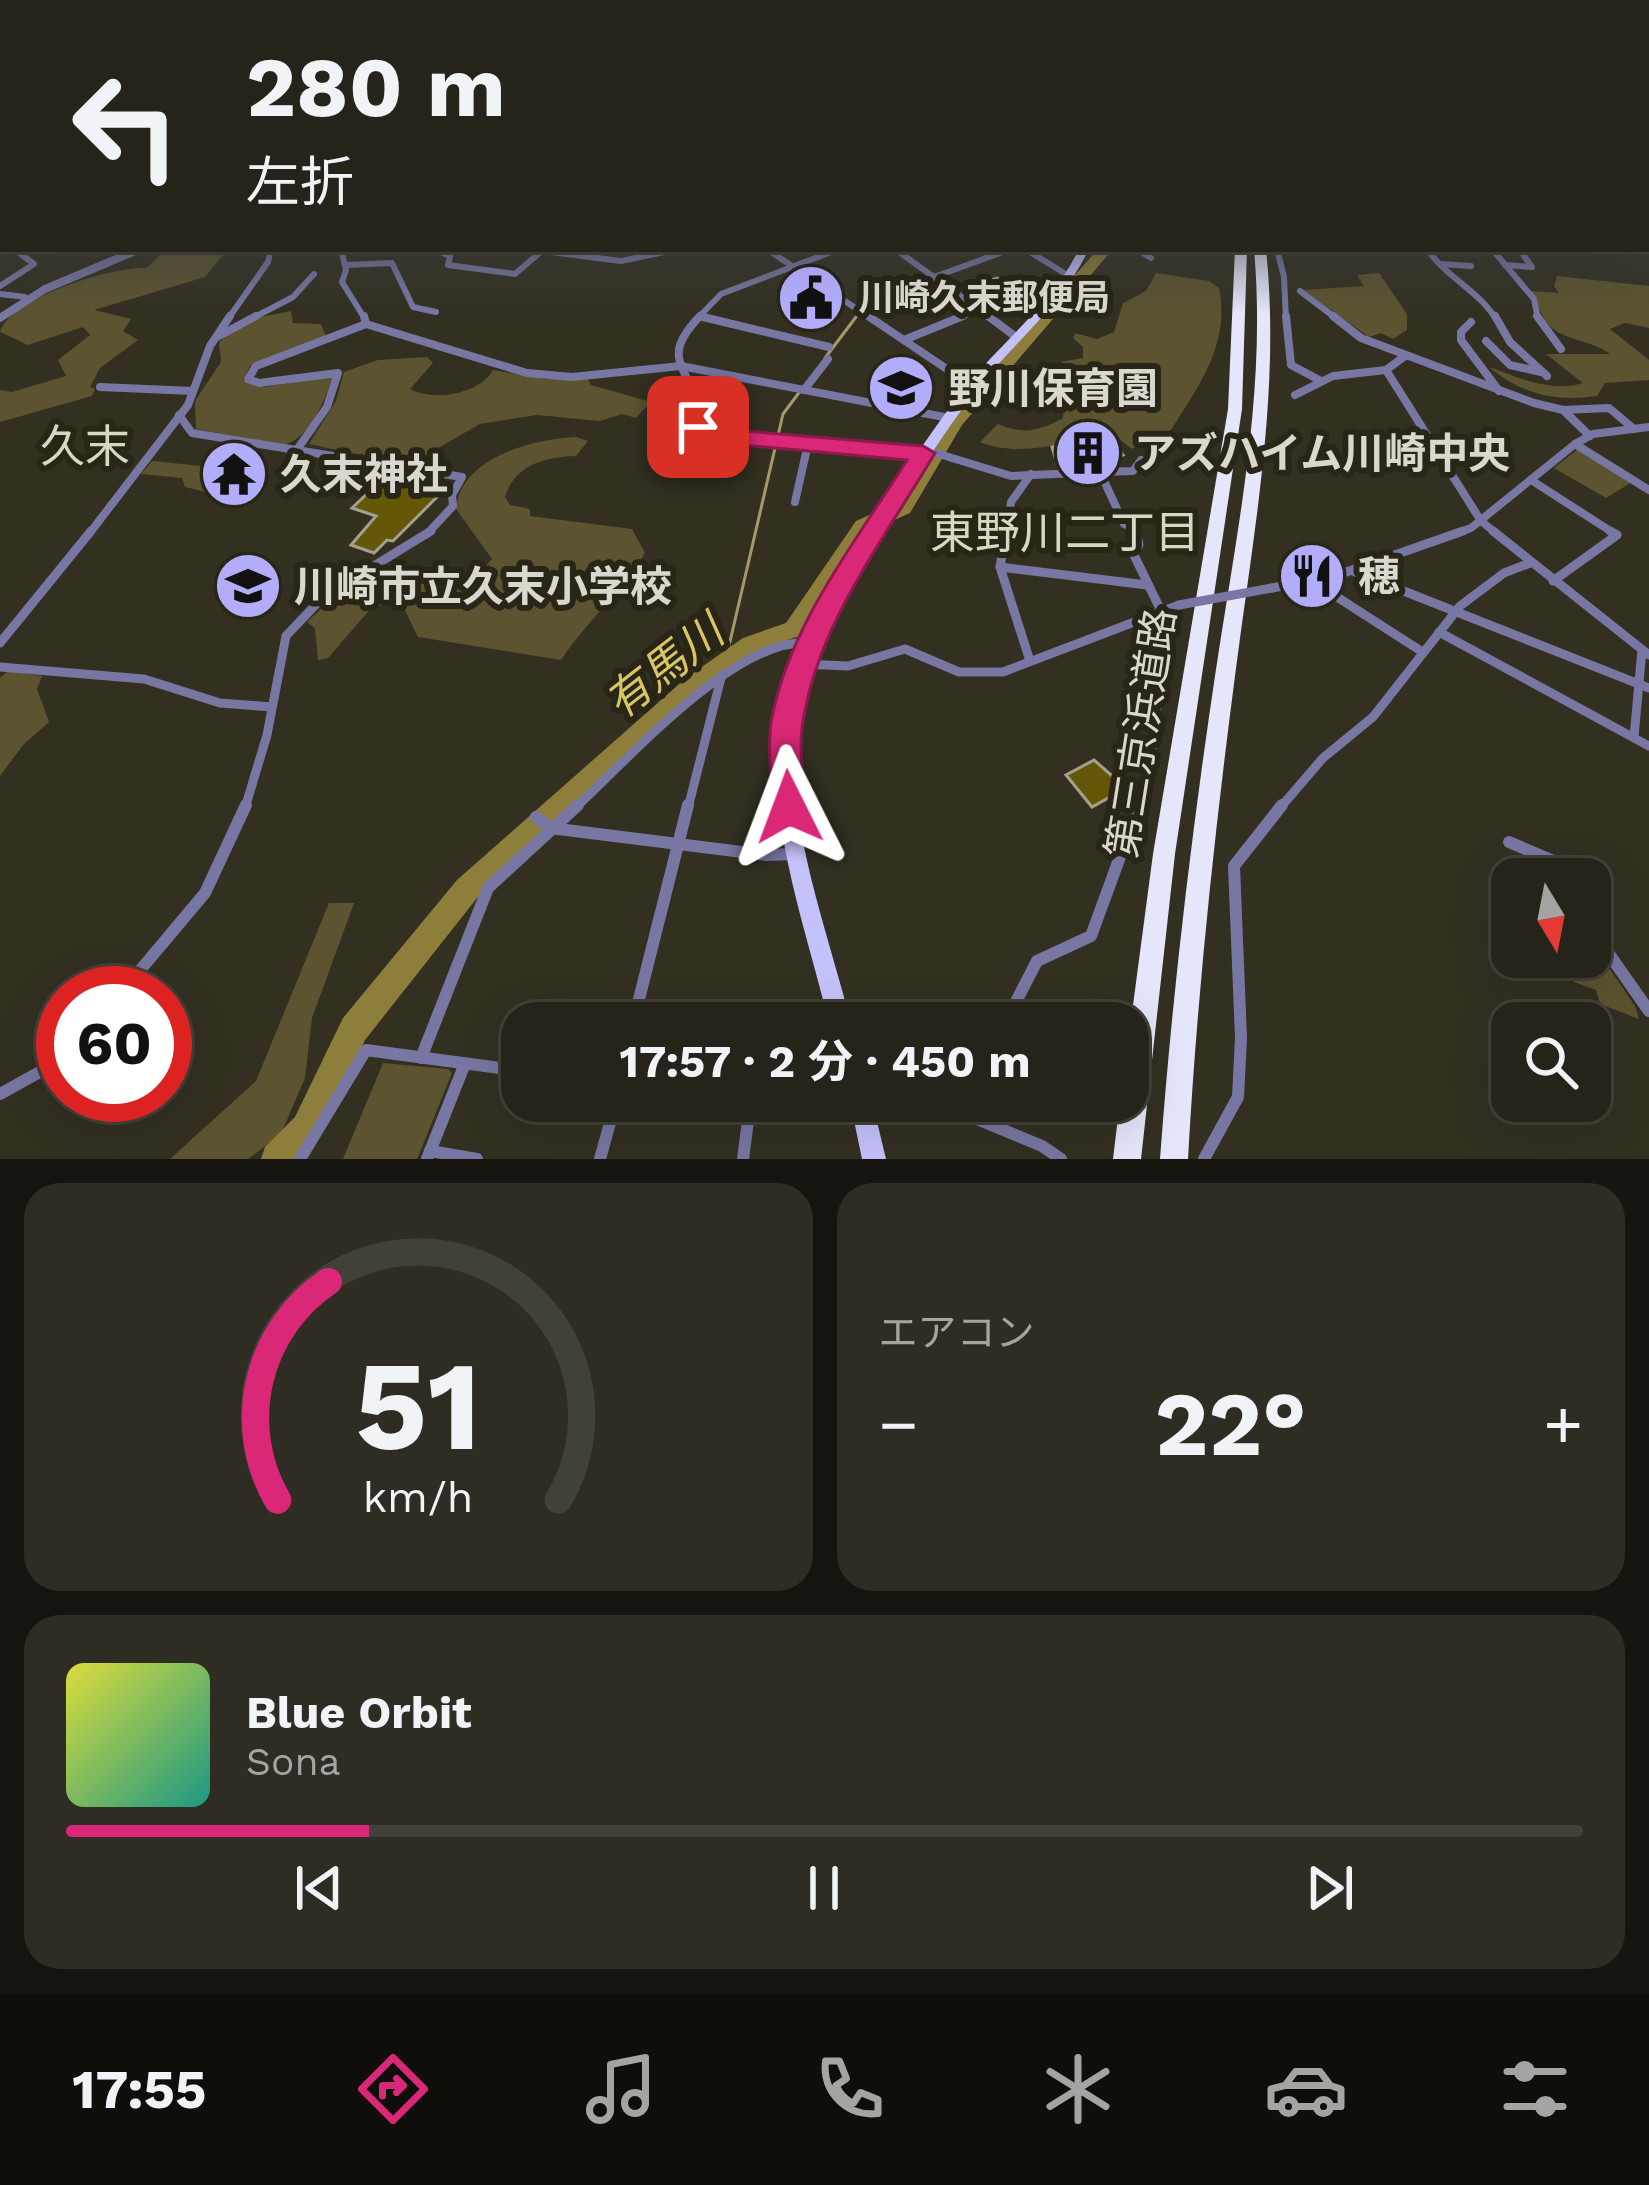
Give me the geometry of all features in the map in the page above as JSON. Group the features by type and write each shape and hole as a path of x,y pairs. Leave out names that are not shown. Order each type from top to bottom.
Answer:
{"highway":[{"name":"第三京浜道路","path":"1128,1149 1164,854 1256,252"},
{"name":"第三京浜道路","path":"1174,1154 1206,806 1260,413 1265,341 1256,252"}],"main road":[{"path":"836,1002 799,854 785,770 786,726 801,664 949,418 1069,276 1082,252"},
{"path":"866,1122 874,1159"}],"street":[{"path":"0,290 34,264 18,252"},
{"path":"0,317 26,297 134,252"},
{"path":"0,643 132,483 179,415 214,339 270,252"},
{"path":"341,252 342,282 360,305 366,324"},
{"path":"440,252 450,256"},
{"path":"456,252 448,265 483,268 509,277 524,272 541,252"},
{"path":"557,252 622,261 665,252"},
{"path":"774,252 972,386"},
{"path":"685,471 697,435 693,385 676,347 722,294 832,252"},
{"path":"900,252 1016,337"},
{"path":"934,277 1003,252"},
{"path":"1029,252 1069,276"},
{"path":"1141,252 1150,258"},
{"path":"1257,252 1286,279 1283,316 1291,365 1321,381"},
{"path":"1430,252 1545,374 1510,365 1486,341"},
{"path":"1494,252 1534,299 1538,322 1561,349"},
{"path":"1505,266 1532,267 1521,252"},
{"path":"345,265 392,263 412,307 436,312"},
{"path":"1441,265 1472,266"},
{"path":"214,339 292,297 314,274"},
{"path":"0,290 26,297"},
{"path":"1300,291 1361,338 1499,392 1563,410 1609,408 1634,429"},
{"path":"904,340 979,310"},
{"path":"703,316 829,347"},
{"path":"1472,322 1461,332 1461,340 1496,381 1499,392"},
{"path":"296,451 327,406 338,373 260,383 248,379 250,373 256,366 366,324 527,373 572,377 681,366 949,418"},
{"path":"1295,395 1321,381 1386,370 1405,356"},
{"path":"804,389 828,359"},
{"path":"1386,370 1481,521 1646,652 1634,737"},
{"path":"100,387 193,391"},
{"path":"1563,410 1590,436"},
{"path":"179,415 192,433"},
{"path":"801,664 848,666 905,649 959,672 1003,672 1178,605 1306,585 1352,570 1481,521 1590,436 1649,427"},
{"path":"144,966 203,897 223,860 251,788 286,636 294,623 335,590 429,536 453,506 452,495 461,477 192,433 165,434"},
{"path":"697,435 930,453 993,473 1133,471 1141,460"},
{"path":"795,502 808,444"},
{"path":"1575,444 1649,490"},
{"path":"1016,1002 1036,962 1091,936 1148,782 1166,621 1132,549 1138,545 1135,528 1124,524 1100,472"},
{"path":"1030,661 1000,567 1011,502 1031,474"},
{"path":"1531,480 1617,535 1553,581"},
{"path":"1204,1159 1238,1097 1241,1038 1234,866 1323,758 1375,715 1421,651 1484,584 1530,563"},
{"path":"1000,567 1148,585"},
{"path":"1352,570 1644,686"},
{"path":"1306,585 1337,597 1421,651"},
{"path":"1439,632 1649,746"},
{"path":"422,1058 488,888 544,824 722,674 761,650 795,640 810,643"},
{"path":"0,667 144,679 220,703 272,707"},
{"path":"638,1002 722,674"},
{"path":"544,824 766,855 799,854"},
{"path":"1509,842 1546,858"},
{"path":"1611,957 1649,1011"},
{"path":"300,1159 366,1050 501,1069"},
{"path":"464,1066 428,1155 477,1159"},
{"path":"0,1094 36,1074"},
{"path":"600,1159 610,1122"},
{"path":"743,1159 748,1122"},
{"path":"984,1122 1061,1159"}],"shaded area":[{"path":"164,252 226,252 205,277 94,310 131,319 123,331 138,340 100,368 90,387 95,389 92,396 0,422 0,390 12,392 66,376 58,360 90,335 83,327 28,345 0,332 8,319 64,287 110,272 146,268"},
{"path":"1156,273 1209,281 1219,288 1221,311 1206,372 1160,448 1142,441 1132,449 1109,431 1028,449 980,442 998,424 1023,430 1047,426 1063,418 1064,407 1109,412 1116,401 1061,362 1083,358 1075,333 1097,339 1114,332 1123,303 1146,291"},
{"path":"1379,273 1407,314 1407,330 1393,339 1381,333 1369,337 1303,290 1364,286 1357,275"},
{"path":"1557,276 1649,286 1649,328 1625,323 1610,329 1649,360 1649,380 1605,383 1597,396 1567,398 1526,390 1489,367 1536,383 1571,386 1583,383 1546,354 1610,354 1546,322 1530,291 1559,293 1554,286"},
{"path":"291,311 293,323 321,324 326,336 250,366 243,380 265,387 333,376 321,407 302,435 284,445 196,429 195,401 221,362 219,342 250,319"},
{"path":"427,357 433,363 410,389 420,393 467,390 493,370 546,379 588,379 591,385 651,402 636,418 622,414 600,421 537,415 480,424 408,465 309,444 336,401 344,372 378,360"},
{"path":"576,437 588,441 576,456 533,464 516,477 505,497 510,505 530,509 530,516 632,529 645,553 561,660 418,637 402,604 373,606 328,658 318,660 315,628 307,622 339,592 402,563 464,582 474,579 492,559 456,509 471,476 502,454"},
{"path":"1577,450 1632,482 1606,498 1554,468"},
{"path":"238,460 250,472 235,491 206,492 185,487 182,478 141,474 152,461 202,466"},
{"path":"8,671 42,676 37,689 49,722 23,745 0,776 0,678"},
{"path":"329,903 354,903 312,1018 305,1078 281,1134 248,1159 170,1159 256,1081"},
{"path":"1611,971 1639,1019 1611,1008 1611,1002 1599,1002 1596,990 1573,978 1611,978"},
{"path":"383,1063 452,1073 417,1159 343,1159"}],"building":[{"path":"997,278 1020,289 985,305 965,290"},
{"name":"アズハイム川崎中央","path":"1110,438 1123,455 1097,464 1057,464 1052,447"},
{"path":"389,473 427,483 441,493 393,541 387,540 374,553 351,545 376,516 352,508"},
{"path":"1094,760 1126,788 1092,807 1066,775"}],"waterway":[{"name":"有馬川","path":"277,1159 306,1128 354,1029 467,889 694,685 751,644 794,629 863,526 903,508 955,422 1103,252"},
{"path":"859,306 935,279"},
{"path":"825,358 859,313"},
{"path":"725,663 783,414 801,390"}],"place":[{"name":"川崎久末郵便局","path":"811,298"},
{"name":"野川保育園","path":"901,388"},
{"name":"アズハイム川崎中央","path":"1088,453"},
{"name":"久末神社","path":"234,474"},
{"name":"穂","path":"1312,576"},
{"name":"川崎市立久末小学校","path":"248,586"}],"district":[{"name":"久末","path":"85,446"},
{"name":"東野川二丁目","path":"1065,532"}],"route":[{"path":"698,427 697,435 923,453 818,627 801,664 786,726 789,807"}]}
